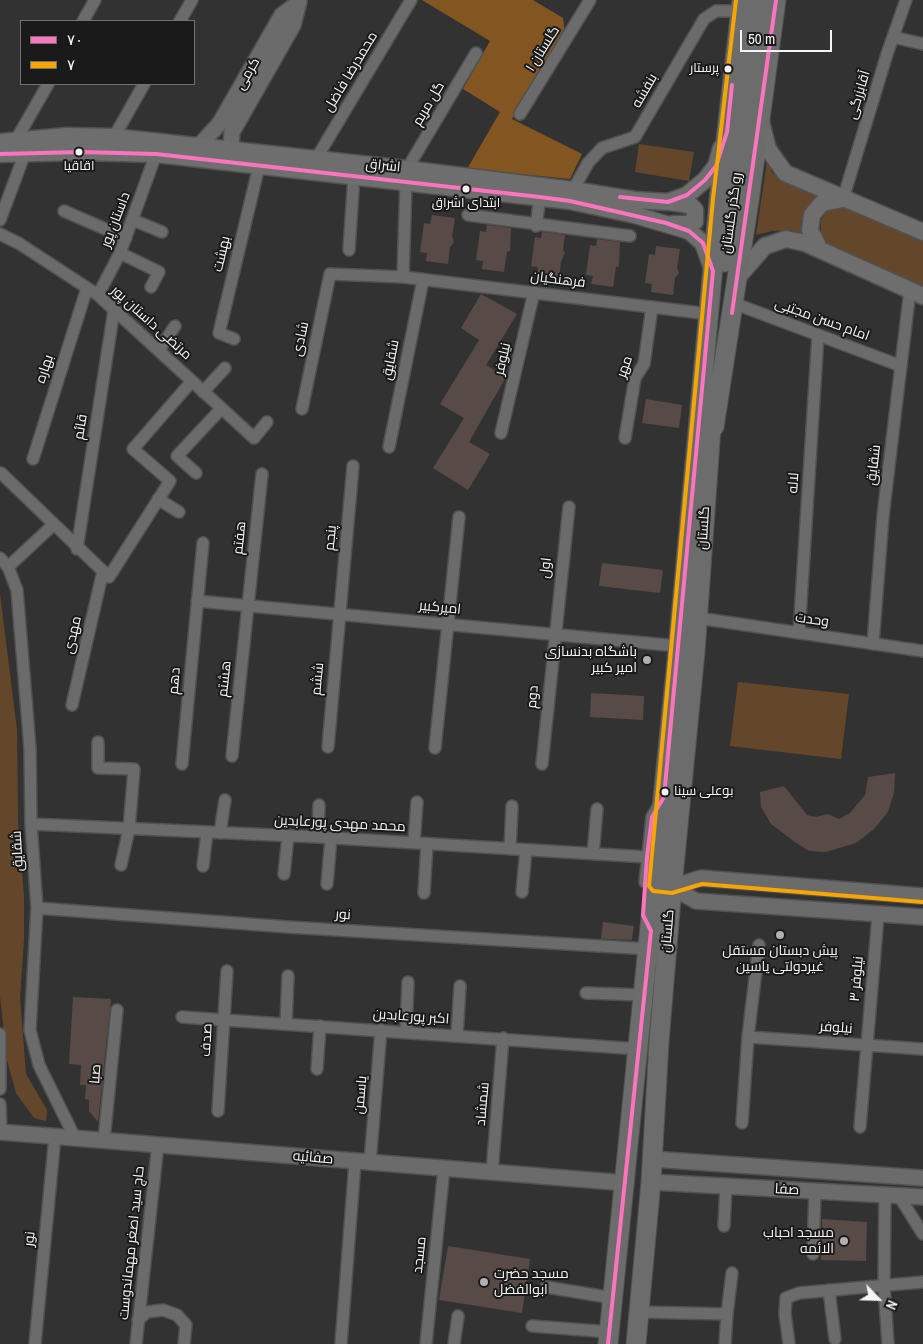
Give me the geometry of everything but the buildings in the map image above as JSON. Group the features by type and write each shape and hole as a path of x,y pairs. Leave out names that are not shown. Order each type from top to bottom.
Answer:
{"main road":[{"name":"رو گذر گلستان","path":"709,458 721,294 761,0"},
{"path":"709,458 761,120 776,0"},
{"name":"گلستان","path":"636,1344 651,1182 659,1042 664,886 664,797 713,271 741,7"},
{"path":"761,120 768,149 785,173 923,232"},
{"name":"اشراق","path":"13,145 156,154 354,175 407,176 573,190 635,200 668,202 687,195 705,180 716,166 727,132"},
{"name":"اشراق","path":"0,154 13,145 67,136 114,137 316,159 407,176 570,201 666,223 698,236 708,253 713,271"},
{"path":"820,250 810,230 812,215 822,203 843,199"},
{"path":"666,223 686,224 695,221 695,210 690,205 668,202"},
{"path":"737,278 765,246 786,239 805,243 916,293"},
{"name":"گلستان","path":"609,1338 650,940 664,886 698,618 709,458"}],"street":[{"path":"84,20 95,0"},
{"path":"181,20 192,0"},
{"name":"محمدرضا فاضل","path":"316,159 411,0"},
{"name":"گلستان ۱","path":"520,114 590,0"},
{"name":"آقابزرگی","path":"843,199 906,0"},
{"name":"کرمی","path":"199,146 220,123 282,15 299,2"},
{"name":"کرمی","path":"231,150 232,132 293,25 299,2"},
{"name":"بنفشه","path":"573,190 588,163 602,148 635,137 704,18 716,11 731,11 741,7"},
{"path":"893,38 923,44"},
{"name":"گل مریم","path":"407,176 476,53"},
{"path":"0,220 13,145 47,85"},
{"path":"114,137 143,85"},
{"name":"داستان پور","path":"98,296 120,253 156,154"},
{"name":"بهشت","path":"234,339 219,333 259,166"},
{"path":"349,250 354,175"},
{"path":"403,277 407,176"},
{"path":"536,226 540,197"},
{"path":"64,211 126,238"},
{"path":"468,215 536,226 630,236"},
{"path":"133,220 162,232"},
{"name":"مرتضی داستان پور","path":"0,234 20,244 98,296 254,438 267,422"},
{"path":"120,253 159,272 151,287"},
{"name":"فرهنگیان","path":"330,274 403,277 709,314"},
{"name":"شادی","path":"302,409 330,274"},
{"name":"شقایق","path":"389,447 423,280"},
{"name":"بهاره","path":"33,459 87,288"},
{"name":"نیلوفر","path":"502,433 534,292"},
{"name":"شقایق","path":"873,644 882,516 901,366 916,293"},
{"name":"امام حسن مجتبی","path":"733,303 901,366"},
{"name":"مهر","path":"625,438 635,378 644,364 652,307"},
{"name":"قائم","path":"77,549 114,310"},
{"path":"159,350 175,326"},
{"name":"لاله","path":"799,633 818,335"},
{"path":"203,392 225,368"},
{"path":"1,473 77,549 109,577 170,481 133,449 192,381"},
{"path":"196,473 177,456 221,409"},
{"name":"پنجم","path":"339,613 352,466"},
{"name":"هفتم","path":"248,605 262,474"},
{"path":"158,499 180,512"},
{"name":"اول","path":"554,634 568,506"},
{"path":"435,748 459,517"},
{"path":"8,567 53,525"},
{"name":"دهم","path":"182,764 203,543"},
{"name":"شقایق","path":"0,558 8,567 17,590 30,748 37,908 30,1030 38,1066 75,1138"},
{"name":"مهدی","path":"72,705 103,572"},
{"name":"امیرکبیر","path":"198,601 678,646"},
{"name":"هشتم","path":"232,756 248,605"},
{"name":"ششم","path":"328,747 339,613"},
{"name":"وحدت","path":"698,618 923,651"},
{"name":"دوم","path":"542,764 554,634"},
{"path":"98,742 98,768 134,768 129,829 121,865"},
{"path":"650,940 643,915 647,857 652,817 664,797"},
{"path":"220,833 224,800"},
{"path":"414,843 417,802"},
{"path":"318,805 318,837"},
{"path":"510,849 512,806"},
{"path":"593,854 597,809"},
{"name":"محمد مهدی پورعابدین","path":"32,824 318,837 647,857"},
{"path":"203,866 207,832"},
{"path":"284,874 288,836"},
{"path":"327,884 331,838"},
{"path":"424,893 427,844"},
{"path":"522,892 526,850"},
{"path":"664,886 700,878 923,896"},
{"path":"664,886 696,900 878,916 923,917"},
{"name":"نور","path":"37,908 288,927 650,940"},
{"name":"نیلوفر ۳","path":"860,1127 878,916"},
{"path":"742,1123 748,1037 759,946"},
{"name":"صدف","path":"218,1111 226,972"},
{"path":"286,1024 288,976"},
{"path":"406,1031 408,982"},
{"path":"457,1035 460,986"},
{"path":"586,992 644,995"},
{"name":"صبا","path":"104,1140 117,1010"},
{"name":"اکبر پورعابدین","path":"182,1017 406,1031 639,1049"},
{"path":"317,1069 320,1026"},
{"name":"یاسمن","path":"370,1162 382,1030"},
{"path":"0,1034 0,1089"},
{"name":"نیلوفر","path":"748,1037 923,1049"},
{"name":"شمشاد","path":"492,1172 503,1038"},
{"path":"0,1104 1,1132"},
{"name":"صفائیه","path":"1,1132 626,1183"},
{"name":"نور","path":"35,1344 55,1136"},
{"name":"حاج سید اصغر مهماندوست","path":"136,1344 158,1144"},
{"name":"صفا","path":"652,1159 923,1178"},
{"path":"679,1161 674,1163 670,1172 675,1181 680,1183"},
{"path":"341,1344 355,1162"},
{"name":"مسجد","path":"426,1344 444,1168"},
{"name":"صفا","path":"651,1182 923,1197"},
{"path":"724,1226 726,1186"},
{"path":"813,1254 815,1191"},
{"path":"892,1195 923,1234"},
{"path":"888,1344 884,1286 892,1195"},
{"path":"725,1344 732,1273"},
{"path":"789,1344 785,1314 786,1298 799,1293 923,1282"},
{"path":"546,1287 613,1298"},
{"path":"829,1290 834,1339"},
{"path":"138,1320 147,1312 163,1310 176,1315 186,1325 184,1344"},
{"path":"638,1312 727,1314"},
{"path":"454,1344 458,1316"},
{"path":"532,1326 609,1338"}],"shaded area":[{"path":"422,0 533,0 563,18 565,35 512,119 582,154 570,179 467,169 500,112 463,89 490,41"},
{"path":"639,144 694,152 689,181 635,172"},
{"path":"767,161 772,173 785,182 823,196 813,200 806,209 801,222 804,234 790,230 772,231 756,235"},
{"path":"846,206 923,241 923,290 831,247 821,236 821,220 827,211"},
{"path":"0,594 17,730 18,821 24,897 24,939 20,998 26,1074 47,1110 46,1121 34,1118 16,1093 7,1060 0,996"},
{"path":"738,682 849,694 841,759 730,746"}],"transit line":[{"name":"۷","path":"736,0 713,199 649,886 653,891 672,893 702,884 922,902"},
{"name":"۷۰","path":"732,313 776,0"},
{"name":"۷۰","path":"620,197 668,202 687,195 705,180 716,166 727,132 732,85"},
{"name":"۷۰","path":"0,154 81,152 156,154 540,197 570,201 666,223 689,231 703,243 713,271 664,797 652,817 647,857 643,915 651,931 608,1344"}],"place":[{"name":"پرستار","path":"728,69"},
{"name":"اقاقیا","path":"79,152"},
{"name":"ابتدای اشراق","path":"466,189"},
{"name":"باشگاه بدنسازی امیر کبیر","path":"647,660"},
{"name":"بوعلی سینا","path":"665,792"},
{"name":"پیش دبستان مستقل غیردولتی یاسین","path":"780,935"},
{"name":"مسجد احباب الائمه","path":"844,1241"},
{"name":"مسجد حضرت ابوالفضل","path":"484,1282"}]}
